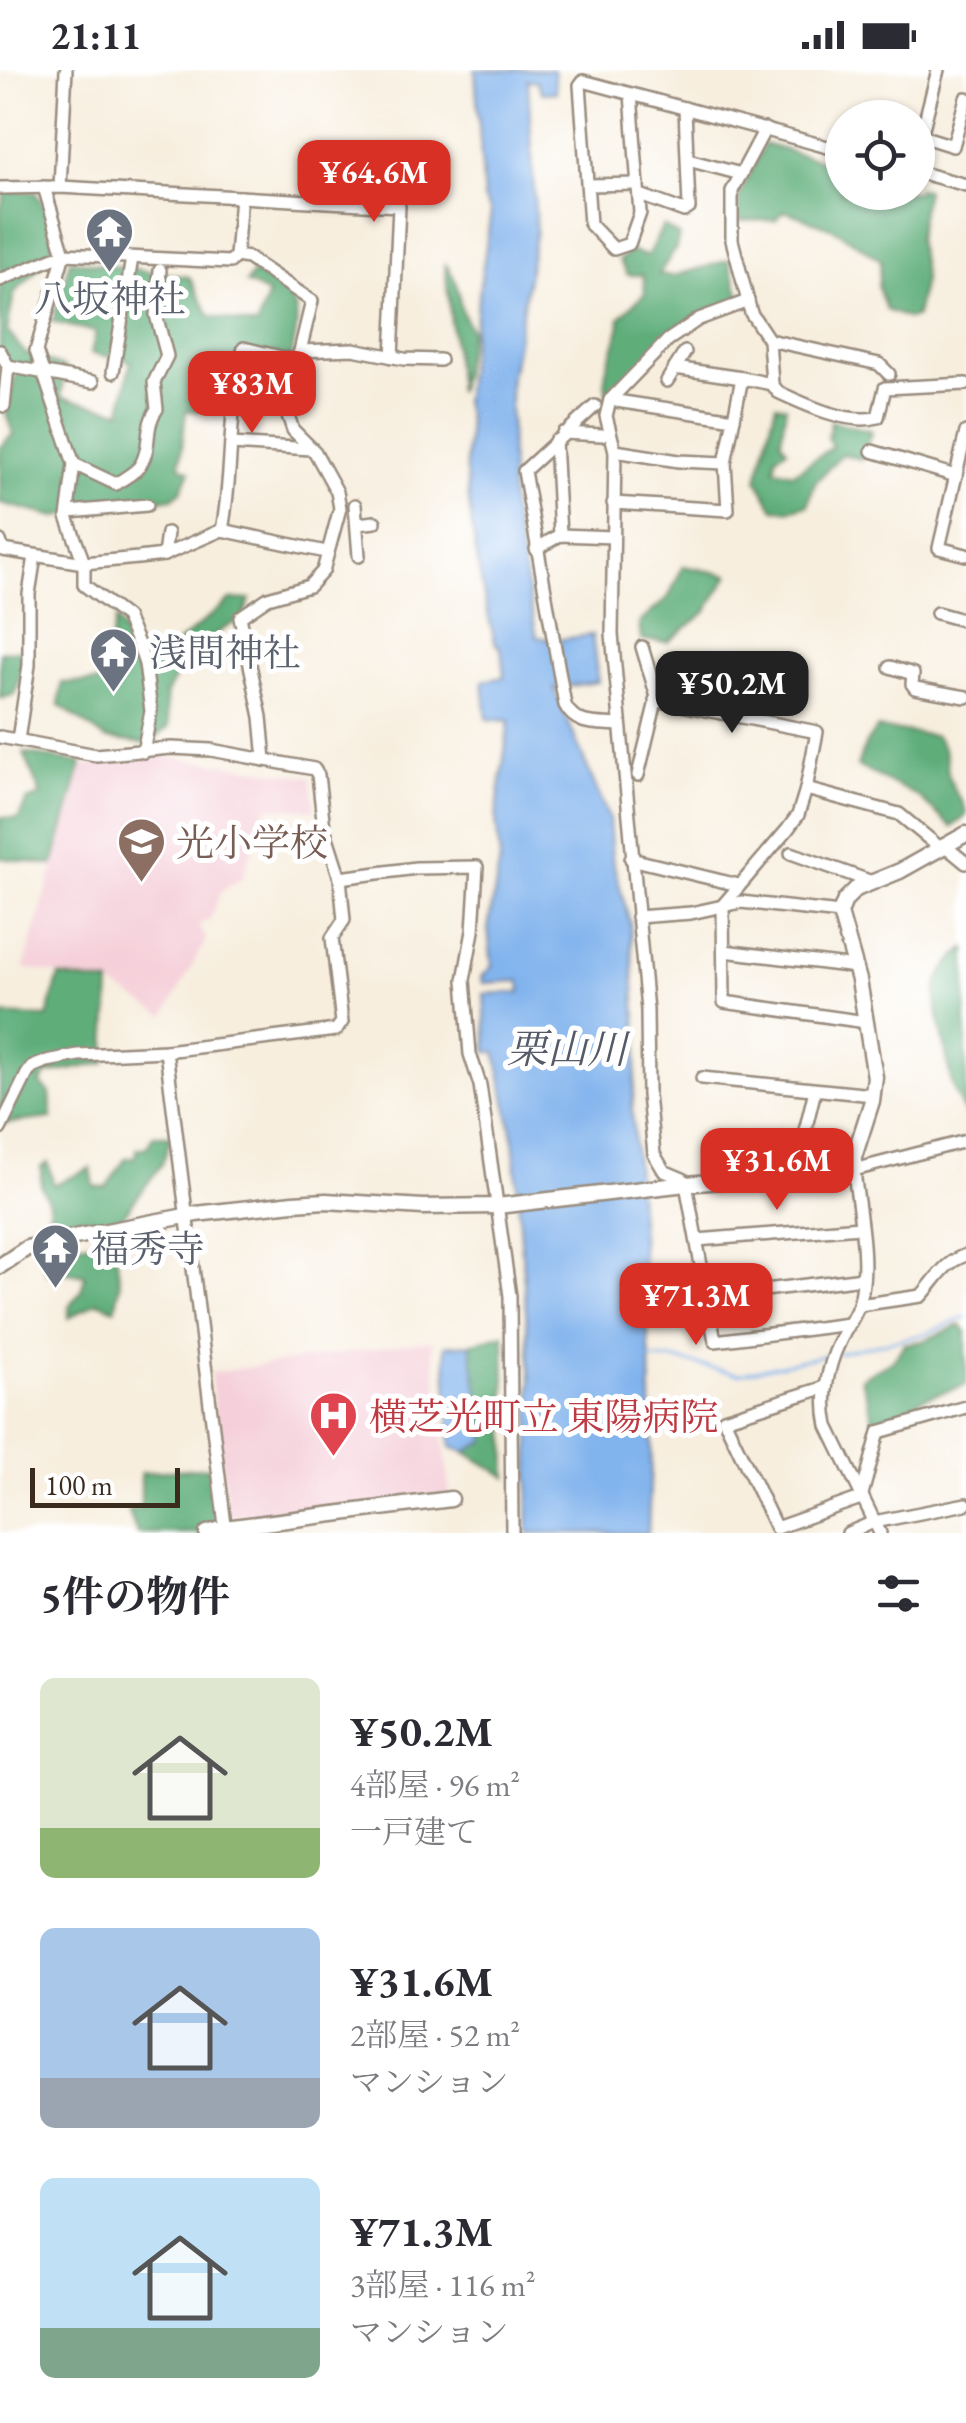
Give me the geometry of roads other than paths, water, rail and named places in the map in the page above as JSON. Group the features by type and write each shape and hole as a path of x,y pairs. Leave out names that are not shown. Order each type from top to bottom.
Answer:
{"street":[{"path":"60,187 66,70"},
{"path":"938,70 921,136 953,146 966,98"},
{"path":"632,94 640,214 629,244 614,249 590,224 580,85 583,81 765,129 825,146"},
{"path":"588,185 638,190 684,211 689,208 686,108"},
{"path":"765,129 732,191 732,240 748,301 768,340 772,384 778,392 851,418 872,420 878,417 886,388 966,384"},
{"path":"688,160 742,174"},
{"path":"935,177 966,186"},
{"path":"2,186 399,206 392,357"},
{"path":"44,187 64,254 36,351 74,464 69,512 72,534 84,563 84,585 126,617 145,664 151,711 143,752"},
{"path":"0,280 64,254 230,262 236,256 241,197"},
{"path":"236,256 248,258 312,301 299,356 282,398 293,430 312,450 336,492 340,508 322,572 310,586 268,598 240,617 261,717 265,760"},
{"path":"113,372 132,258"},
{"path":"74,464 116,484 144,460 148,420 157,409 154,382 167,356 156,315 160,270"},
{"path":"748,301 699,319 668,340 610,400 606,416 615,451 612,634 647,1010 648,1095 654,1154 664,1171 686,1184 715,1341 849,1324"},
{"path":"768,340 879,364 889,374"},
{"path":"222,530 229,493 232,394 244,348 299,356 353,349 392,357 440,360"},
{"path":"0,351 8,366 4,406"},
{"path":"666,380 685,352"},
{"path":"8,366 93,382"},
{"path":"675,368 772,384"},
{"path":"613,503 728,510 725,462 742,378"},
{"path":"610,400 734,419"},
{"path":"595,406 524,472 564,705 578,722 620,725"},
{"path":"966,432 939,548 966,555"},
{"path":"559,437 602,434"},
{"path":"559,437 560,535"},
{"path":"231,444 312,450"},
{"path":"872,450 956,476"},
{"path":"615,451 679,462 725,462"},
{"path":"69,512 147,505"},
{"path":"355,505 359,556"},
{"path":"357,524 375,522"},
{"path":"0,541 3,550 84,563 164,555 222,530 326,552"},
{"path":"164,555 167,533"},
{"path":"536,549 560,535 612,537"},
{"path":"18,740 30,664 28,594 35,556"},
{"path":"938,613 966,621"},
{"path":"638,776 656,700 642,647"},
{"path":"890,667 910,670 914,674 914,688 966,697"},
{"path":"656,700 816,732 798,815 723,905 724,1002 866,1022"},
{"path":"0,737 96,755 171,748 211,750 314,769 318,774 324,828 340,878 344,920 332,938 342,1022 336,1030 166,1051 78,1054 32,1067 0,1130"},
{"path":"806,789 898,814 966,863"},
{"path":"877,1528 828,1426 826,1387 837,1346 859,1306 863,1278 854,1157 875,1077 856,967 840,913 856,889 966,834"},
{"path":"790,853 872,882"},
{"path":"631,859 738,885"},
{"path":"340,878 416,868 477,868 474,931 464,980 470,1054 480,1085 510,1296 512,1533"},
{"path":"637,917 691,913 741,902 840,913"},
{"path":"724,951 856,967"},
{"path":"166,1051 225,1530"},
{"path":"702,1078 872,1096"},
{"path":"794,1176 815,1090"},
{"path":"0,1266 28,1248 185,1216 326,1201 422,1207 496,1206 854,1170 966,1141"},
{"path":"697,1240 860,1227"},
{"path":"859,1306 922,1296 937,1273 966,1254"},
{"path":"708,1296 863,1278"},
{"path":"826,1387 724,1420 776,1528 861,1498"},
{"path":"861,1498 879,1432 966,1406"},
{"path":"207,1533 451,1499"},
{"path":"848,1533 966,1504"}],"water":[{"name":"栗山川","path":"475,70 554,70 556,92 542,93 537,81 528,80 536,230 510,382 511,504 537,637 556,640 592,635 598,682 554,688 609,819 612,858 630,923 638,1045 632,1109 650,1362 648,1533 528,1533 531,1381 514,1141 496,1052 487,1052 484,994 521,992 520,981 483,983 482,977 492,966 488,929 500,860 496,818 509,721 487,719 483,681 504,677 501,648 495,642 473,536 466,471 468,427 463,402 491,212 484,199"},
{"path":"470,1344 486,1441 465,1452 451,1447 445,1346"}],"waterway":[{"path":"838,1353 925,1334 966,1317"},
{"path":"647,1359 677,1360 739,1374 830,1354"}],"place":[{"name":"八坂神社","path":"110,274"},
{"name":"浅間神社","path":"114,694"},
{"name":"光小学校","path":"141,884"},
{"name":"福秀寺","path":"56,1290"},
{"name":"横芝光町立 東陽病院","path":"334,1458"}]}
